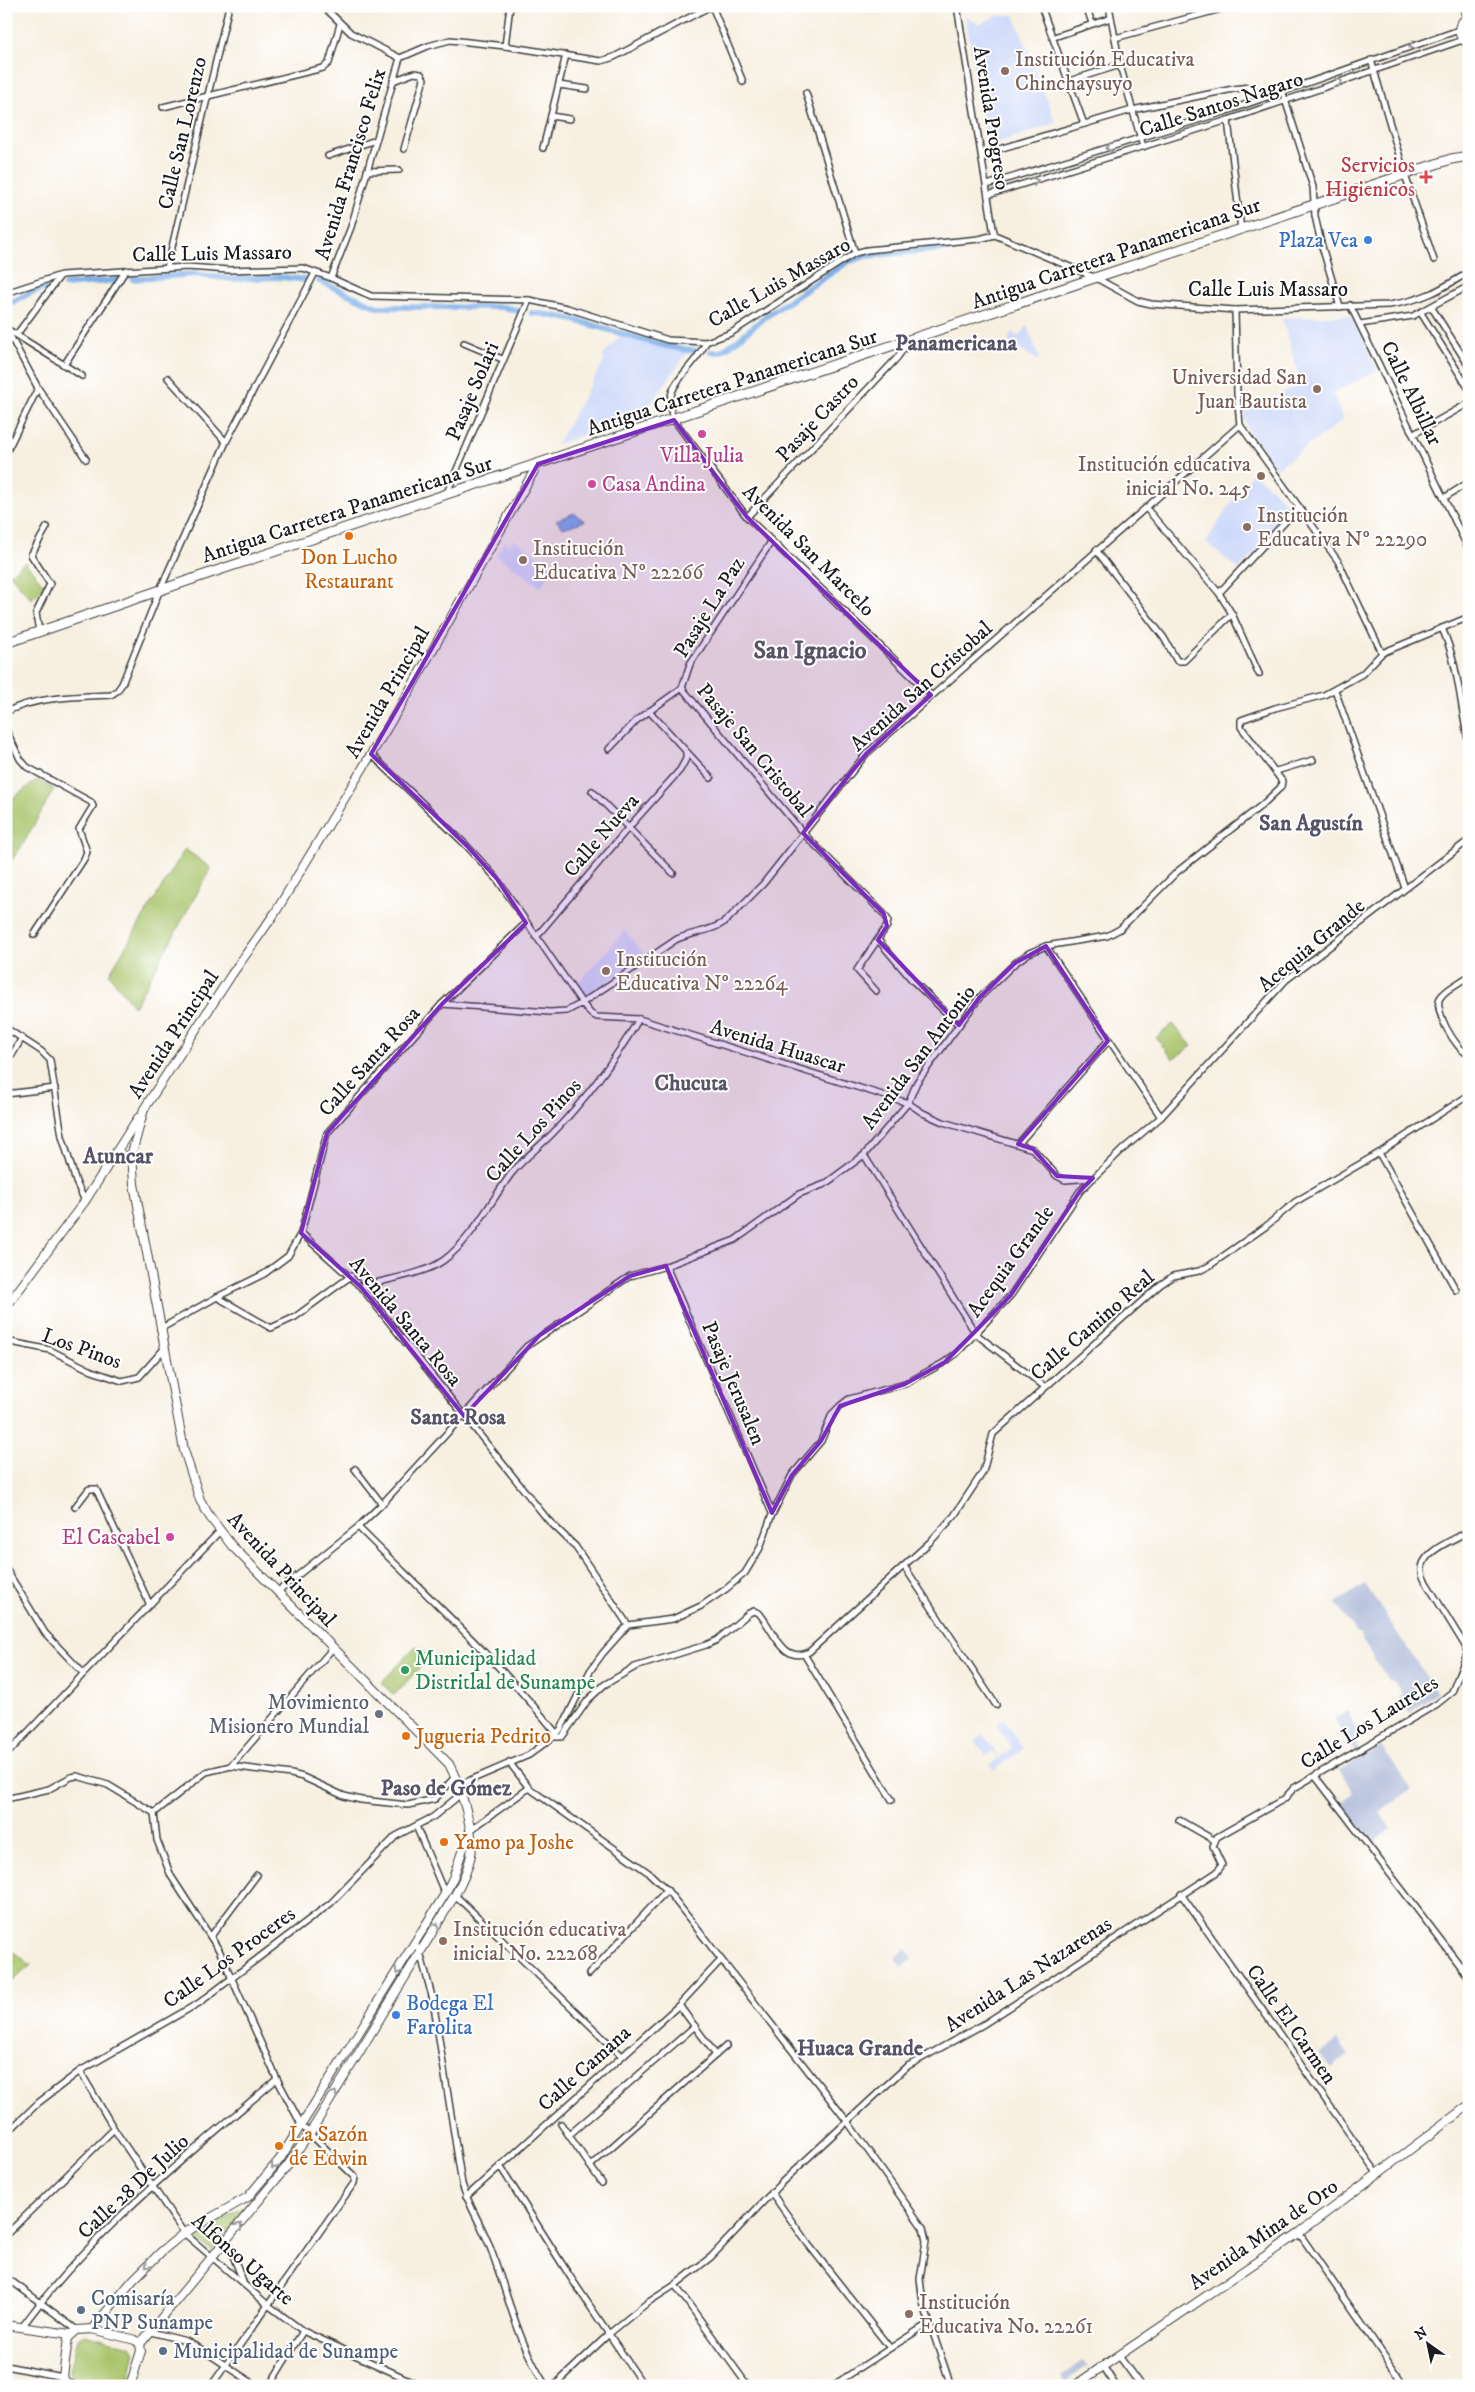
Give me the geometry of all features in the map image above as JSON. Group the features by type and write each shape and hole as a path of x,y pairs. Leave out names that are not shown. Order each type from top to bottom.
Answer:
{"highway":[{"name":"Antigua Carretera Panamericana Sur","path":"6,643 1314,205 1469,156"}],"main road":[{"path":"1464,6 1468,18 1461,23 1458,30 1466,41"},
{"name":"Avenida Principal","path":"140,2344 227,2241 288,2165 310,2133 462,1883 471,1854 459,1785 449,1764 277,1592 220,1531 200,1500 189,1471 137,1203 132,1161 136,1134 144,1109 232,974 275,913 371,754 538,464"},
{"path":"6,1307 85,1201 144,1109"},
{"path":"115,1155 122,1154 132,1161"},
{"path":"92,2328 133,2280 162,2251 184,2233 253,2192 280,2159 445,1894 454,1878 469,1834"},
{"name":"Avenida Mina de Oro","path":"1074,2386 1299,2232 1469,2105"},
{"path":"7,2328 22,2327 73,2332 92,2328 135,2340 140,2344 141,2350 130,2386"},
{"path":"73,2332 64,2377 66,2382 74,2386"}],"street":[{"name":"Calle San Lorenzo","path":"167,268 229,6"},
{"path":"323,6 350,33 400,58"},
{"path":"505,46 510,6"},
{"path":"712,6 743,82"},
{"name":"Avenida Francisco Felix","path":"332,278 351,227 400,58 428,46 450,40 505,46 596,61 609,59 712,6"},
{"name":"Avenida Progreso","path":"957,6 995,235"},
{"path":"1042,6 1084,124"},
{"path":"1086,6 1092,23"},
{"path":"1109,6 1120,65 1143,147"},
{"path":"1115,38 1232,6"},
{"path":"1054,36 1111,18"},
{"path":"163,108 327,66 340,24"},
{"name":"Calle Santos Nagaro","path":"987,185 1140,139 1458,30"},
{"name":"Calle Santos Nagaro","path":"988,195 1228,120 1285,99 1466,41"},
{"path":"543,148 566,55"},
{"path":"1371,60 1405,175 1434,260"},
{"path":"1069,81 1120,65"},
{"path":"393,81 414,73 421,74 424,79 404,150"},
{"path":"559,85 587,89"},
{"path":"982,154 1132,110 1250,87 1262,98"},
{"path":"1282,90 1313,187 1314,205 1321,243 1340,307"},
{"path":"806,93 855,253"},
{"path":"551,116 570,119"},
{"path":"1228,120 1241,230"},
{"path":"328,156 376,140"},
{"path":"367,171 399,170"},
{"name":"Calle Luis Massaro","path":"6,293 61,275 167,268 229,270 303,268 332,278 371,296 384,298 511,298 529,300 567,308 668,340 706,342 724,337 855,253 995,235 1096,278 1138,301 1151,304 1236,310 1389,305 1414,302 1436,292 1469,272"},
{"path":"64,365 126,270"},
{"name":"Avenida Francisco Felix","path":"6,712 30,703 53,698 111,695 122,684 159,592 226,442 315,273"},
{"path":"17,334 61,275"},
{"path":"1360,324 1421,313 1469,286"},
{"name":"Pasaje Solari","path":"446,495 502,358 529,300"},
{"name":"Calle Albillar","path":"1350,305 1469,550"},
{"path":"1432,308 1469,366"},
{"path":"1236,310 1236,394 1240,425 1338,561 1382,653"},
{"path":"1421,313 1469,389"},
{"path":"7,328 82,376"},
{"path":"7,328 38,388 86,459"},
{"name":"Pasaje Castro","path":"747,517 897,358 909,341"},
{"path":"674,420 669,409 676,381 701,355 706,342"},
{"path":"464,343 502,358"},
{"path":"168,378 226,442"},
{"path":"6,453 38,388"},
{"path":"1414,434 1469,403"},
{"name":"Avenida San Marcelo","path":"674,420 747,517 931,695"},
{"name":"Avenida San Cristobal","path":"582,1003 677,939 693,932 722,925 763,884 866,754 1240,425"},
{"path":"1444,498 1469,482"},
{"path":"1219,593 1299,507"},
{"path":"1146,508 1219,593 1232,614 1259,674"},
{"path":"39,632 36,613 50,584 31,555 47,527"},
{"name":"Pasaje La Paz","path":"609,749 649,711 682,688 690,664 771,542"},
{"path":"1096,550 1164,638 1177,661 1184,661 1232,614"},
{"path":"1313,760 1276,771 1241,727 1240,723 1244,719 1335,690 1362,674 1382,653 1469,617"},
{"path":"1442,628 1455,662 1462,716 1469,745"},
{"name":"Pasaje San Cristobal","path":"682,688 804,833 888,920 887,926 857,970 876,991"},
{"path":"1335,690 1405,888"},
{"path":"649,711 711,778"},
{"path":"6,730 20,759 27,767 91,802 93,806 79,828 86,855 34,935"},
{"name":"Calle Nueva","path":"536,937 629,826 680,770 686,759 686,753"},
{"name":"Avenida Huascar","path":"371,754 497,879 591,1014 597,1017 639,1019 908,1103 923,1113 943,1122 1033,1149 1057,1176 1065,1180 1093,1178"},
{"name":"Avenida San Antonio","path":"277,1592 358,1527 382,1504 527,1346 540,1335 630,1276 666,1266 735,1240 790,1199 825,1184 864,1155 908,1103 917,1082 979,998 1015,963 1046,946 1107,936 1120,929 1178,871 1280,789 1282,784 1276,771"},
{"path":"592,790 673,873"},
{"name":"Acequia Grande","path":"628,1625 673,1619 701,1606 745,1573 760,1548 772,1513 792,1475 821,1441 832,1414 849,1399 905,1384 945,1362 976,1334 1011,1294 1080,1191 1161,1117 1286,980 1469,840"},
{"name":"Calle Santa Rosa","path":"160,1328 264,1274 288,1256 301,1233 327,1133 442,1004 526,923"},
{"path":"878,940 912,980 959,1025"},
{"path":"1046,946 1161,1117"},
{"path":"1469,976 1441,997 1438,1005 1457,1047 1469,1054"},
{"path":"442,1004 550,1012 567,1011 582,1003"},
{"name":"Calle Los Pinos","path":"361,1287 426,1268 442,1261 456,1250 512,1172 552,1134 588,1094 614,1059 639,1019"},
{"path":"6,1028 46,1054 50,1060 67,1152 76,1182 85,1201"},
{"path":"6,1058 12,1055 22,1038"},
{"path":"1018,1144 1108,1040"},
{"path":"6,1094 55,1088"},
{"name":"Calle Camino Real","path":"804,1654 904,1566 954,1516 983,1472 988,1445 993,1434 1160,1285 1173,1276 1199,1271 1209,1266 1265,1227 1295,1202 1379,1153 1469,1095"},
{"path":"1379,1153 1456,1290"},
{"path":"864,1155 976,1334 1045,1387"},
{"name":"Avenida Santa Rosa","path":"301,1233 361,1287 548,1520 575,1546 628,1625"},
{"name":"Pasaje Jerusalen","path":"666,1266 772,1513"},
{"path":"217,1297 271,1328 295,1317 351,1276"},
{"name":"Los Pinos","path":"6,1341 50,1350 92,1371 122,1381 139,1377 164,1349"},
{"path":"355,1469 382,1504"},
{"path":"75,1507 89,1489 92,1487 96,1489 150,1605"},
{"path":"358,1527 534,1706 555,1736 562,1738 588,1700 604,1685 635,1667 712,1642 748,1613 754,1611 759,1613 786,1651 793,1654 804,1654 892,1800"},
{"path":"6,1755 220,1531"},
{"name":"Calle Los Laureles","path":"1214,1841 1284,1799 1294,1788 1437,1704 1452,1692 1467,1654 1467,1649 1424,1579 1421,1567 1426,1557 1469,1531"},
{"path":"904,1566 996,1705"},
{"path":"6,1569 45,1634 83,1673"},
{"path":"459,1785 529,1754 555,1736 590,1671 628,1625"},
{"path":"231,1766 332,1648"},
{"path":"509,1762 529,1788 649,1873 667,1890 847,2122 923,2228 926,2241 920,2279 923,2304 951,2386"},
{"path":"154,1814 206,1772 231,1766 291,1774 344,1796 361,1800 408,1805 435,1799 455,1777"},
{"path":"6,1799 49,1789 71,1777 77,1776 108,1785 154,1814"},
{"path":"1316,1776 1469,1977"},
{"path":"469,1834 529,1788"},
{"name":"Calle Los Proceres","path":"6,2134 38,2103 80,2071 199,2003 331,1903 396,1836 433,1817 461,1794"},
{"path":"154,1814 157,1840 171,1876 211,1936 277,2079 302,2126 355,2174 355,2181 211,2386"},
{"path":"1179,1820 1214,1841"},
{"path":"416,1826 445,1894"},
{"name":"Avenida Las Nazarenas","path":"554,2386 610,2333 647,2303 675,2285 711,2257 771,2192 906,2067 928,2057 984,2024 1221,1868 1221,1862 1214,1841"},
{"path":"211,1936 258,1875"},
{"path":"589,1974 667,1890"},
{"name":"Calle El Carmen","path":"1181,1894 1377,2174"},
{"path":"455,1895 622,2056"},
{"path":"415,1943 420,1952 436,2019 462,2184 466,2197 483,2228 516,2329 531,2363 546,2386"},
{"name":"Calle Camana","path":"466,2197 680,2005 721,1960"},
{"path":"680,2005 716,2055"},
{"path":"569,2135 694,2026"},
{"path":"590,2166 726,2046"},
{"name":"Alfonso Ugarte","path":"80,2071 114,2128 184,2233 245,2283 268,2305 303,2331 422,2386"},
{"name":"Calle 28 De Julio","path":"22,2327 68,2271 152,2186 277,2079"},
{"path":"561,2124 602,2183"},
{"path":"6,2235 114,2128"},
{"path":"500,2166 571,2278 610,2333 644,2386"},
{"path":"771,2192 808,2244 890,2348"},
{"path":"1299,2232 1405,2386"},
{"path":"227,2241 237,2269 245,2283"},
{"path":"6,2277 73,2332"},
{"path":"675,2285 748,2386"},
{"path":"832,2386 929,2323"},
{"path":"268,2386 303,2331"},
{"path":"151,2332 186,2341 201,2348 257,2386"},
{"path":"1119,2356 1141,2386"},
{"path":"6,2366 64,2377"},
{"path":"1103,2366 1116,2386"}],"highlighted area":[{"path":"674,420 747,517 931,695 866,754 803,833 884,914 887,926 878,940 959,1025 979,998 1015,963 1046,946 1108,1041 1018,1144 1033,1149 1057,1176 1093,1178 1080,1191 1011,1295 945,1362 905,1384 840,1406 821,1441 792,1475 772,1513 666,1266 630,1276 540,1335 464,1416 361,1287 301,1233 327,1133 442,1004 526,923 497,879 467,846 371,754 538,464"}],"shaded area":[{"name":"Institución Educativa Chinchaysuyo","path":"965,15 979,24 997,16 1014,15 1056,123 988,146"},
{"name":"Universidad San Juan Bautista","path":"1350,315 1378,370 1333,393 1343,420 1276,469 1247,428 1243,413 1301,384 1282,318"},
{"path":"1027,326 1039,357 1037,360 1008,342 1012,331 1016,336 1020,335"},
{"path":"623,336 688,352 642,416 557,444 604,361 603,356 616,340"},
{"name":"Institución Educativa Nº 22290","path":"1251,471 1273,489 1292,511 1239,570 1206,542 1234,498 1236,499 1251,475"},
{"name":"Institución Educativa Nº 22266","path":"514,539 552,567 541,588 496,554 505,541 510,545"},
{"name":"Institución Educativa Nº 22264","path":"625,931 645,956 585,997 582,996 575,986"},
{"path":"1365,1584 1437,1693 1409,1713 1398,1697 1402,1694 1394,1681 1388,1680 1360,1634 1357,1634 1336,1603"},
{"path":"1347,1711 1357,1729 1358,1736 1354,1741 1359,1749 1354,1752 1334,1719"},
{"path":"1004,1719 1023,1749 994,1771 989,1765 1012,1748 996,1724"},
{"path":"984,1734 998,1757 993,1752 986,1756 975,1740"},
{"path":"1381,1746 1412,1789 1379,1812 1391,1829 1374,1842 1372,1839 1367,1842 1341,1804 1353,1793 1340,1770"},
{"path":"906,1949 913,1959 902,1967 895,1958"},
{"path":"1338,2040 1349,2055 1331,2069 1319,2054"},
{"path":"1083,2361 1088,2367 1065,2383 1061,2377"}],"green space":[{"path":"25,562 46,587 31,599 10,574"},
{"path":"37,780 54,789 22,846 8,865 6,803"},
{"path":"185,849 211,868 134,1007 109,974"},
{"path":"1173,1024 1192,1046 1173,1059 1156,1038"},
{"name":"Municipalidad Distritlal de Sunampe","path":"416,1646 429,1658 394,1695 381,1683"},
{"path":"6,1946 31,1965 6,1987"},
{"path":"251,2203 212,2251 192,2236 193,2236"},
{"path":"84,2334 131,2346 135,2352 127,2386 97,2386 72,2379 69,2374 78,2338"}],"water":[{"path":"574,513 585,521 563,528 556,520"}],"waterway":[{"path":"711,352 720,352 731,345 765,317 849,261 866,256 952,248"},
{"path":"133,279 195,274 232,279 281,277 307,280"},
{"path":"65,285 120,280"},
{"path":"319,281 377,307 503,307 519,311"},
{"path":"6,305 32,292 45,288"},
{"path":"532,313 574,320 654,343 696,351"}],"place":[{"name":"Institución Educativa Chinchaysuyo","path":"1005,71"},
{"name":"Servicios Higienicos","path":"1426,177"},
{"name":"Plaza Vea","path":"1368,240"},
{"name":"Universidad San Juan Bautista","path":"1317,389"},
{"name":"Villa Julia","path":"702,434"},
{"name":"Institución educativa inicial No. 245","path":"1261,476"},
{"name":"Casa Andina","path":"592,484"},
{"name":"Institución Educativa Nº 22290","path":"1247,527"},
{"name":"Don Lucho Restaurant","path":"349,536"},
{"name":"Institución Educativa Nº 22266","path":"523,560"},
{"name":"Institución Educativa Nº 22264","path":"606,971"},
{"name":"El Cascabel","path":"170,1537"},
{"name":"Municipalidad Distritlal de Sunampe","path":"405,1670"},
{"name":"Movimiento Misionero Mundial","path":"379,1714"},
{"name":"Jugueria Pedrito","path":"406,1736"},
{"name":"Yamo pa Joshe","path":"444,1842"},
{"name":"Institución educativa inicial No. 22268","path":"443,1941"},
{"name":"Bodega El Farolita","path":"396,2015"},
{"name":"La Sazón de Edwin","path":"279,2146"},
{"name":"Comisaría PNP Sunampe","path":"81,2310"},
{"name":"Institución Educativa No. 22261","path":"909,2314"},
{"name":"Municipalidad de Sunampe","path":"163,2351"}],"district":[{"name":"Panamericana","path":"956,342"},
{"name":"San Ignacio","path":"810,650"},
{"name":"San Agustín","path":"1311,822"},
{"name":"Chucuta","path":"691,1082"},
{"name":"Atuncar","path":"118,1155"},
{"name":"Santa Rosa","path":"458,1416"},
{"name":"Paso de Gómez","path":"446,1787"},
{"name":"Huaca Grande","path":"860,2047"}]}
